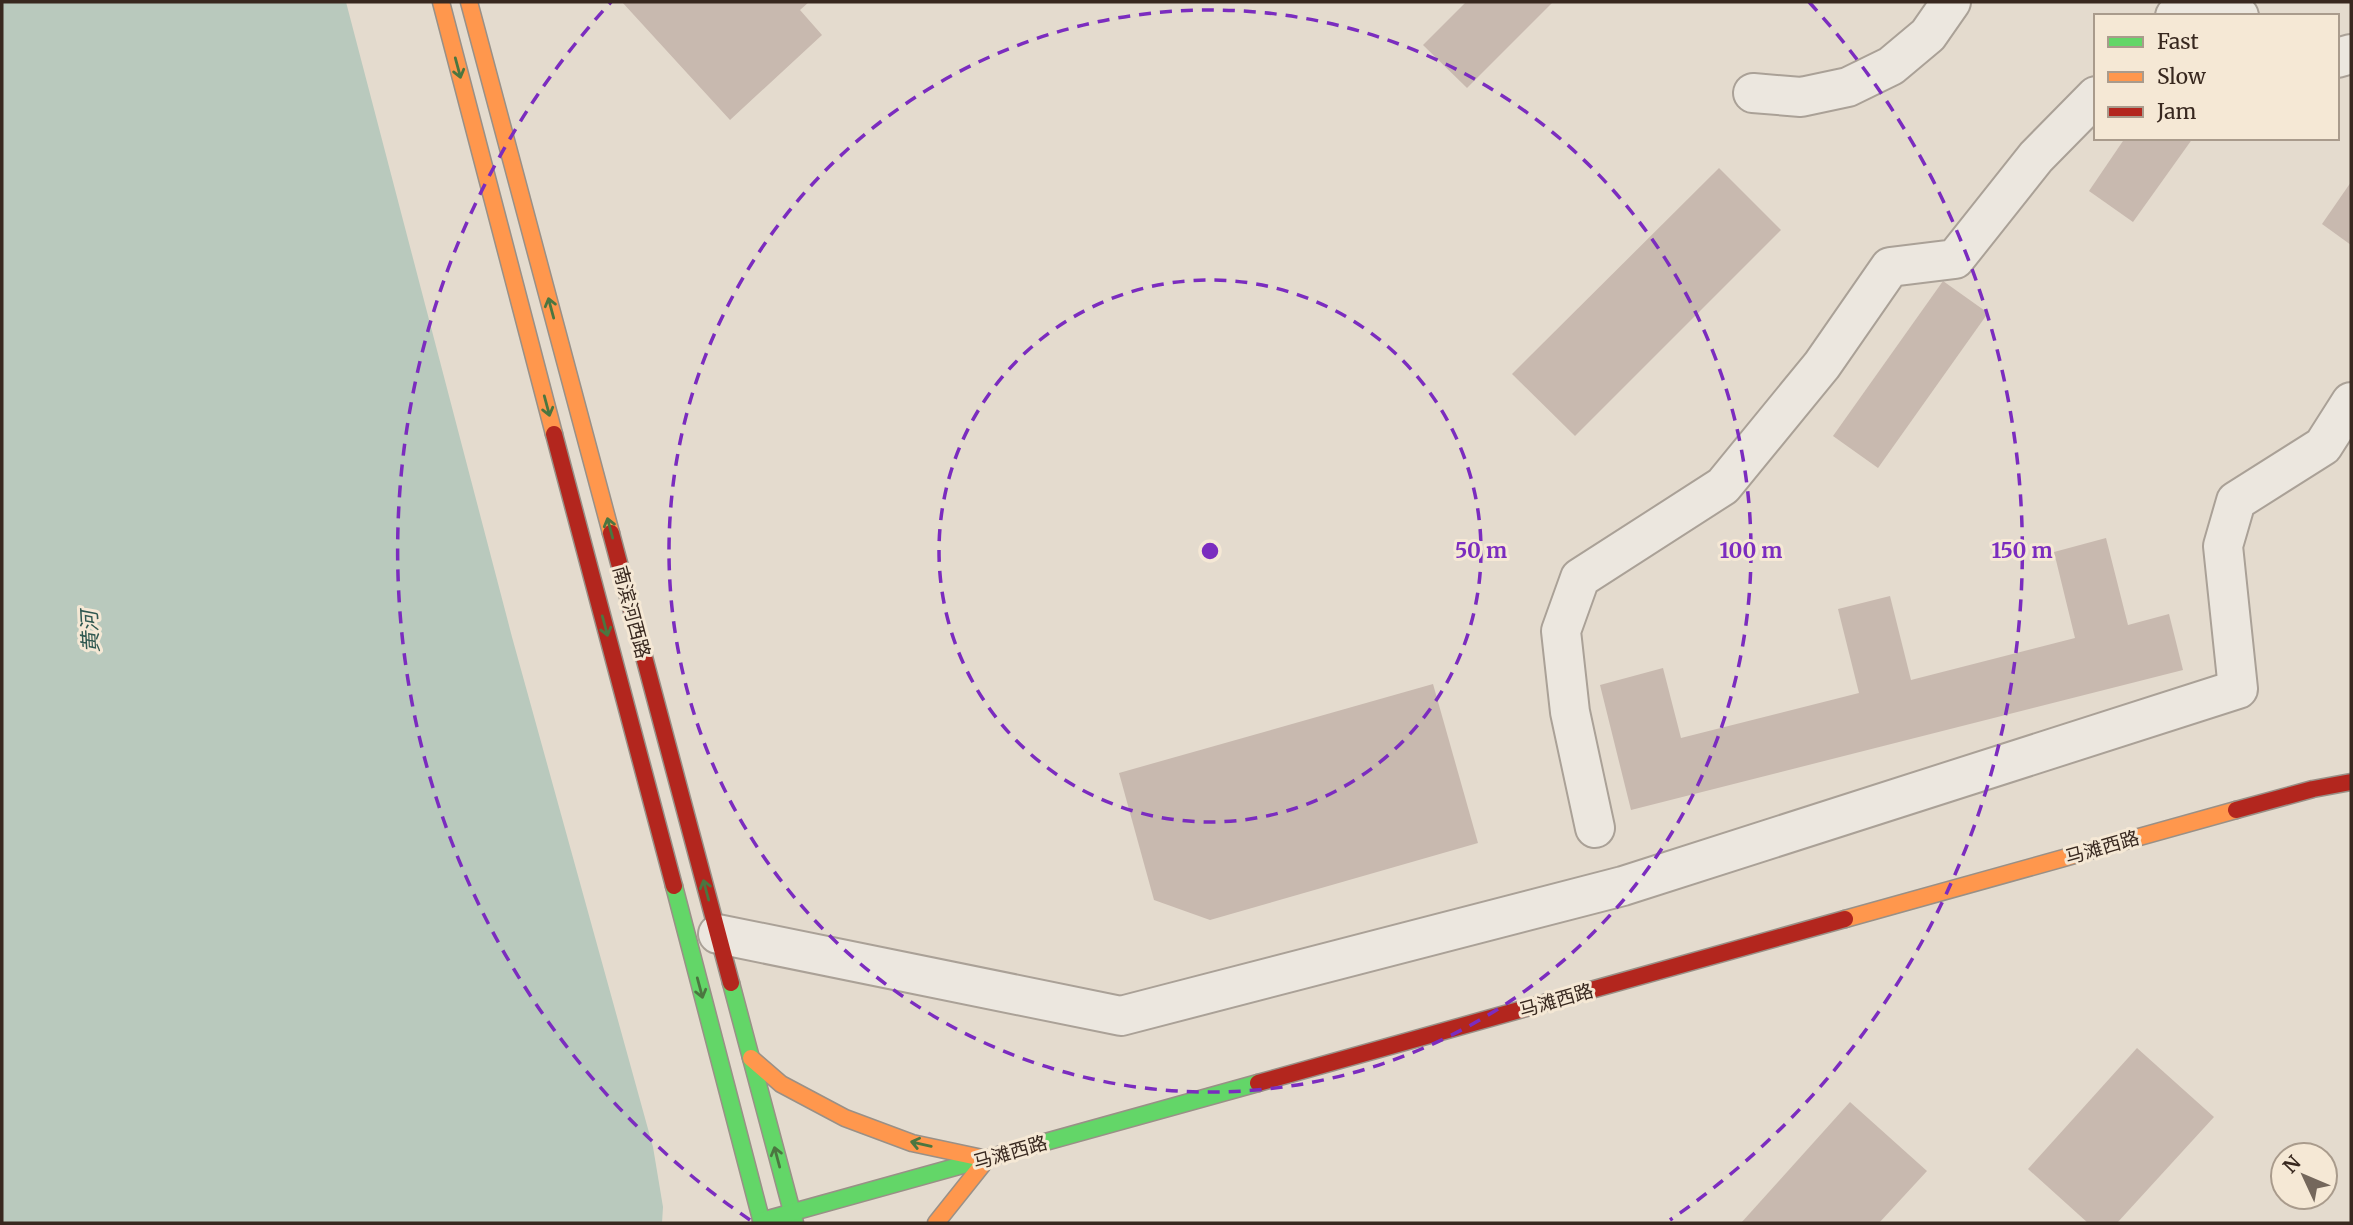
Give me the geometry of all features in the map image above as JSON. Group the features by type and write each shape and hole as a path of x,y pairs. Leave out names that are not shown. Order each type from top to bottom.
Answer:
{"main road":[{"name":"南滨河西路","path":"441,2 762,1222"},
{"name":"南滨河西路","path":"469,2 793,1218"},
{"name":"马滩西路","path":"762,1222 793,1218 987,1159 2313,789 2351,782"},
{"path":"751,1058 781,1084 845,1118 912,1143 987,1159 936,1223"}],"street":[{"path":"1753,93 1801,97 1848,87 1891,66 1928,34 1951,2"},
{"path":"2219,2 2235,14"},
{"path":"1595,828 1570,712 1561,631 1580,578 1723,486 1822,365 1889,267 1955,259 2036,157 2094,98"},
{"path":"718,934 1121,1016 1623,886 2238,689 2222,546 2236,501 2323,446 2351,402"}],"water":[{"name":"黄河","path":"2,2 346,2 512,637 653,1147 663,1207 662,1223 2,1223"}],"building":[{"path":"622,2 809,2 800,10 822,35 730,120"},
{"path":"1466,2 1553,2 1467,88 1423,45"},
{"path":"2124,140 2192,140 2133,222 2089,191"},
{"path":"1719,168 1781,230 1575,436 1512,374"},
{"path":"2351,182 2351,245 2322,224"},
{"path":"1943,281 1988,313 1878,468 1833,436"},
{"path":"2106,538 2128,625 2169,614 2183,670 1631,810 1600,685 1663,668 1681,738 1859,693 1838,609 1890,596 1911,680 2075,638 2054,552"},
{"path":"1433,684 1478,843 1210,920 1154,900 1119,773"},
{"path":"2137,1048 2214,1117 2117,1223 2088,1223 2028,1169"},
{"path":"1850,1102 1927,1171 1879,1223 1741,1223"}],"traffic: fast":[{"path":"674,886 762,1223"},
{"path":"731,983 795,1223"},
{"path":"761,1221 1258,1083"}],"traffic: slow":[{"path":"441,2 554,434"},
{"path":"469,2 611,533"},
{"path":"1845,919 2236,810"},
{"path":"751,1058 781,1084 845,1118 912,1143 987,1159 936,1223"}],"traffic: jam":[{"path":"554,434 674,886"},
{"path":"611,533 731,983"},
{"path":"2236,810 2313,789 2351,782"},
{"path":"1258,1083 1845,919"}]}
